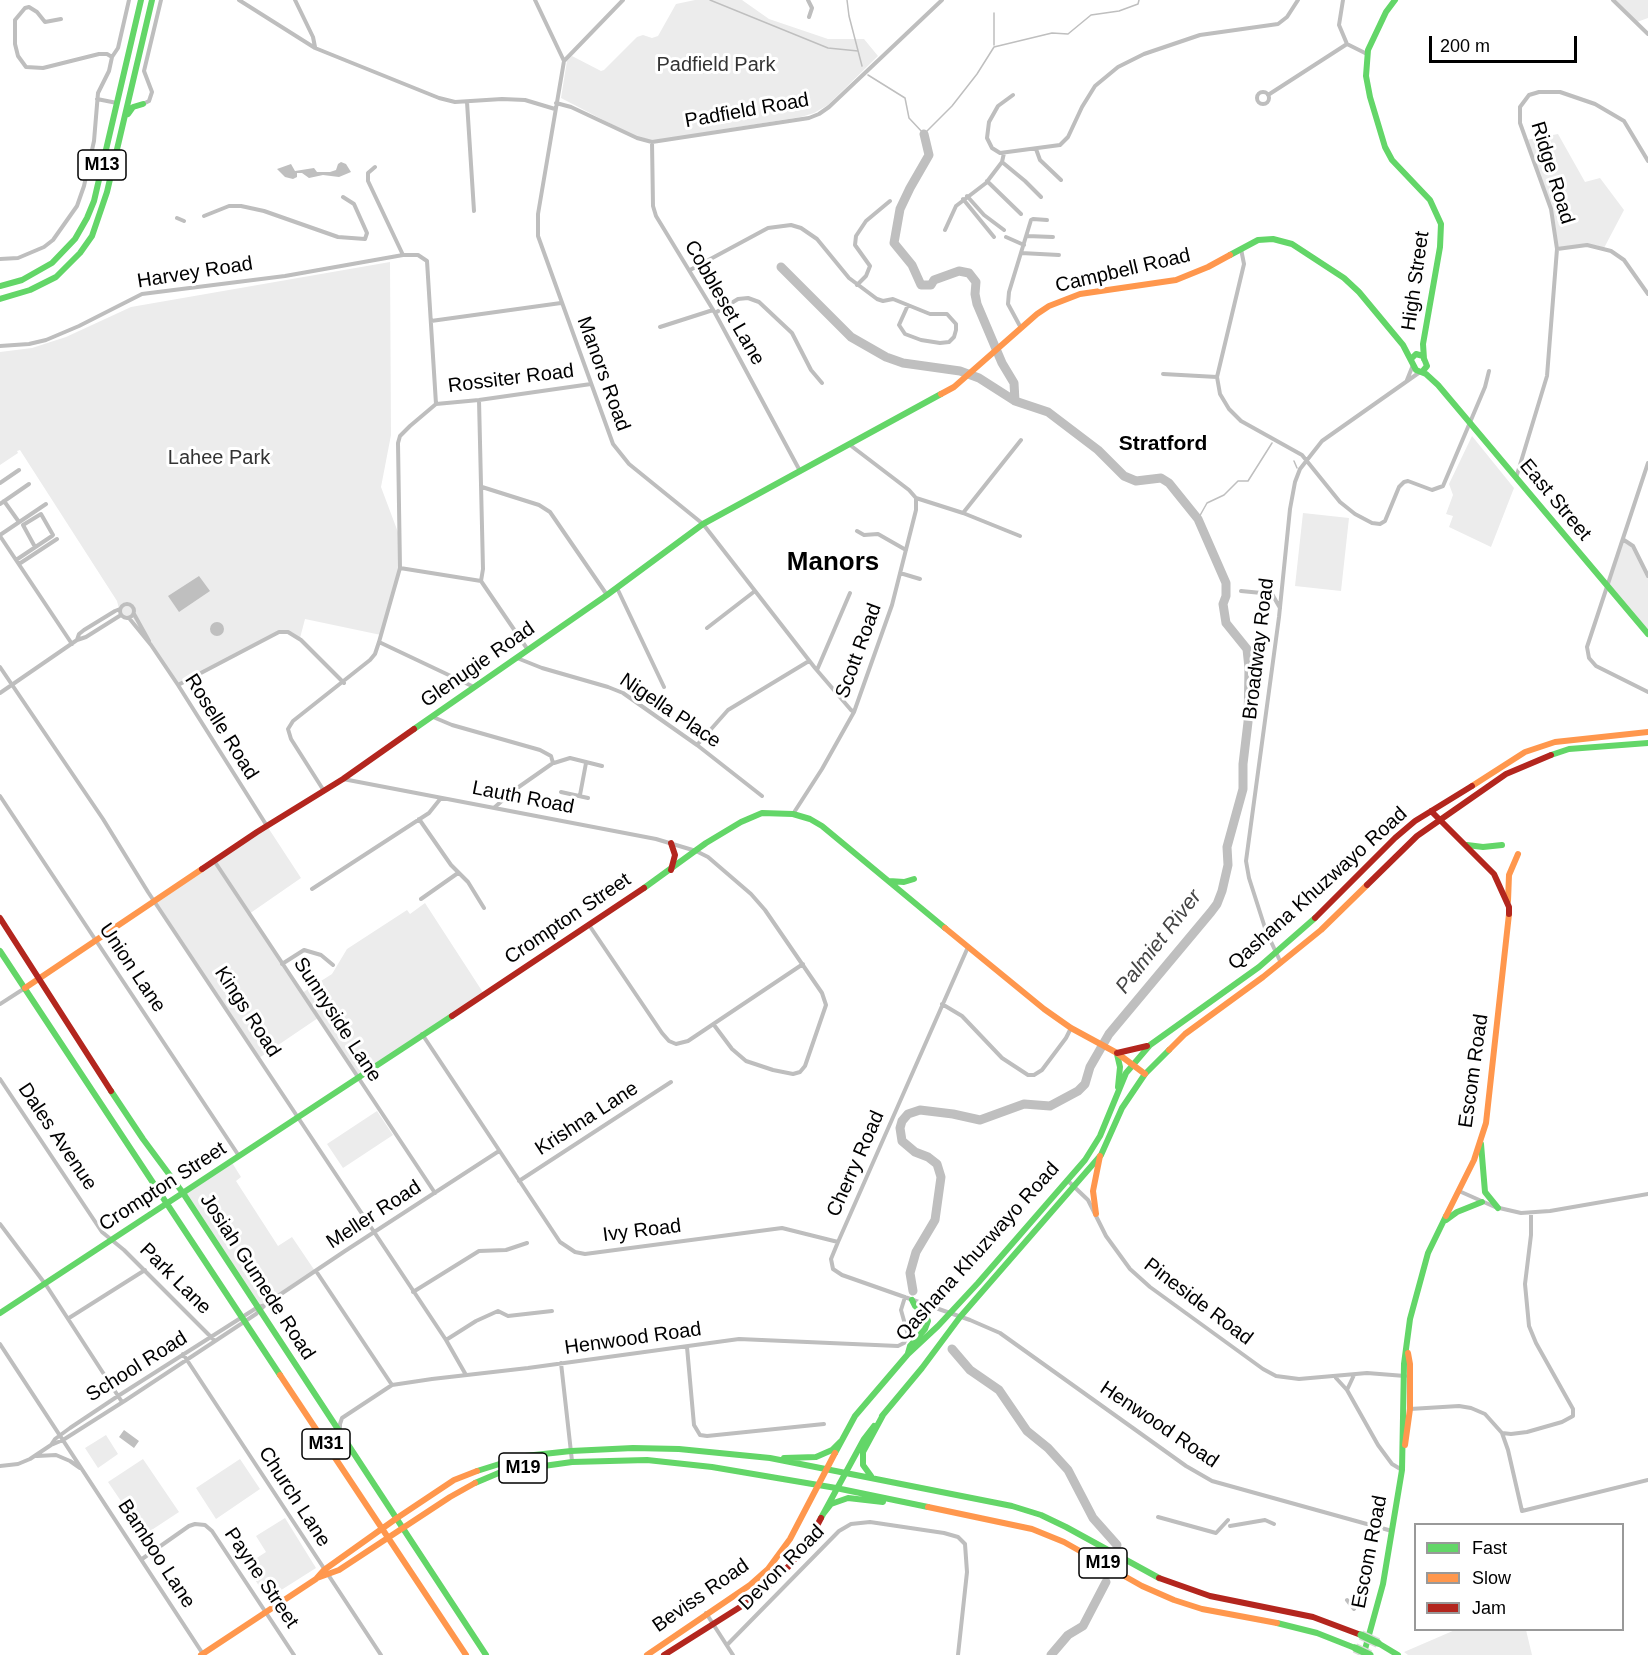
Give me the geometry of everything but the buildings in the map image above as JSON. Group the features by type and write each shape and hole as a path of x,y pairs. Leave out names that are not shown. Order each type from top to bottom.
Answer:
{"main road":[{"name":"M13","path":"0,286 22,280 43,270 61,255 75,239 94,201 141,0"},
{"name":"M13","path":"0,299 45,284 69,266 80,254 99,222 152,0"},
{"name":"High Street","path":"1395,0 1381,21 1367,54 1366,76 1385,147 1392,160 1430,200 1441,225 1440,247 1419,362"},
{"path":"123,125 131,109 142,104 131,91"},
{"name":"Campbell Road","path":"943,393 964,379 1044,309 1059,301 1094,291 1176,280 1208,267 1258,240 1268,239 1292,244 1344,278 1359,292 1419,362"},
{"name":"East Street","path":"1419,362 1648,634"},
{"name":"Glenugie Road","path":"25,988 267,826 343,779 608,595 703,524 943,393"},
{"name":"Qashana Khuzwayo Road","path":"826,1470 855,1416 908,1354 949,1313 1085,1160 1100,1136 1117,1090 1133,1065 1150,1046 1259,968 1347,889 1395,838 1431,811 1450,801 1512,759 1536,748 1567,740 1648,732"},
{"name":"Qashana Khuzwayo Road","path":"836,1488 864,1439 960,1317 1101,1155 1122,1108 1145,1074 1185,1034 1281,963 1321,930 1400,850 1438,820 1506,774 1549,755 1574,749 1648,742"},
{"name":"Escom Road","path":"1363,1655 1379,1600 1401,1470 1410,1319 1428,1253 1481,1142 1486,1123 1506,946 1509,907 1494,874 1431,811"},
{"name":"Crompton Street","path":"0,1313 46,1285 589,925 670,871 715,837 753,816 772,812 793,814 810,819 822,826 1020,990 1071,1028 1117,1053 1145,1074"},
{"path":"670,871 675,855 671,843"},
{"path":"1466,844 1483,847 1502,845"},
{"path":"1509,907 1509,875 1518,854"},
{"path":"888,880 898,882 914,879"},
{"name":"Josiah Gumede Road","path":"0,918 107,1085 183,1194 486,1655"},
{"name":"Josiah Gumede Road","path":"0,951 466,1655"},
{"path":"1117,1090 1120,1064 1117,1053 1150,1046"},
{"path":"1481,1142 1485,1192 1498,1208"},
{"path":"1096,1214 1093,1191 1101,1155"},
{"path":"1444,1221 1457,1212 1482,1202"},
{"path":"908,1354 910,1346 925,1329 928,1321 925,1314 909,1298"},
{"name":"Escom Road","path":"1403,1454 1410,1409 1406,1376"},
{"path":"871,1477 863,1465 862,1452 883,1415"},
{"path":"770,1458 816,1457 831,1450 840,1442"},
{"name":"M19","path":"326,1573 397,1518 454,1480 491,1465 531,1455 571,1451 666,1449 770,1458 1011,1506 1066,1527 1174,1585 1210,1596 1313,1617 1378,1643 1398,1655"},
{"name":"M19","path":"202,1655 316,1579 389,1538 450,1497 490,1476 514,1469 572,1462 647,1460 679,1462 836,1488 1032,1529 1071,1545 1142,1586 1174,1600 1202,1609 1293,1626 1341,1641 1370,1655"},
{"name":"Beviss Road","path":"647,1655 750,1585 768,1569 790,1539 826,1470"},
{"name":"Beviss Road","path":"664,1655 756,1597 779,1576 810,1539 836,1488"},
{"path":"824,1513 831,1504 848,1498 918,1505"}],"street":[{"path":"0,259 18,258 44,247 53,240 74,213 80,200 94,141 97,99 109,71 112,57 118,48 129,0"},
{"path":"142,104 152,95 152,90 144,77 144,71 161,0"},
{"path":"239,0 315,48 439,98 455,102 525,100 555,109"},
{"path":"295,0 313,37 315,48"},
{"path":"535,0 564,61 623,0"},
{"path":"808,0 812,8 809,17"},
{"name":"Padfield Road","path":"556,103 571,107 637,138 652,142 819,114 942,0"},
{"path":"1013,94 996,109 987,130 988,142 992,148 997,152 1005,153 1063,143 1095,86 1118,67 1137,57 1200,35 1278,24 1287,17 1298,0"},
{"path":"1343,0 1339,24 1347,44 1367,54"},
{"path":"1613,0 1648,34"},
{"path":"61,20 46,22 29,7 15,20 15,44 22,64 30,68 44,68 105,53 112,57"},
{"path":"1268,95 1347,44"},
{"name":"Manors Road","path":"564,61 537,229 610,438 619,454 703,524 809,661 854,712"},
{"name":"Ridge Road","path":"1516,479 1547,376 1557,249 1548,197 1521,123 1520,111 1526,99 1539,92 1560,92 1605,108 1627,125 1648,161"},
{"path":"97,99 117,103"},
{"path":"467,102 474,212"},
{"name":"Cobbleset Lane","path":"652,142 654,212 714,312 801,471"},
{"path":"1036,149 1040,160 1061,180"},
{"path":"945,230 956,206 987,181 1002,162 1005,153"},
{"path":"1002,162 1041,197"},
{"path":"324,791 291,739 288,729 293,721 344,683 373,657 400,568 398,442 400,436 410,426 436,404 426,261 418,255 403,255 368,181 368,173 375,167"},
{"path":"987,181 1022,214"},
{"path":"204,216 228,206 241,206 264,211 338,237 365,239 367,235 358,211 352,201 344,197"},
{"path":"965,198 1004,230"},
{"path":"965,198 994,237"},
{"path":"857,285 866,276 870,266 855,245 856,236 866,220 890,201"},
{"path":"1021,328 1010,310 1008,300 1032,219 1047,220"},
{"path":"690,270 768,228 791,225 801,228 817,239 835,263 857,285 877,299 883,301 893,299 908,305 930,314 946,314 956,324 954,337 949,342 940,343 921,340 905,334 899,325 908,305"},
{"path":"1027,236 1053,237"},
{"path":"1006,237 1024,245"},
{"path":"1557,249 1587,245 1617,253 1648,294"},
{"path":"1241,248 1244,260 1243,270 1217,376 1220,394 1229,410 1251,428 1292,448 1306,460 1340,502 1355,514 1376,524 1384,521 1399,487 1404,482 1408,481 1432,490 1446,483 1489,371"},
{"path":"1021,253 1059,255"},
{"name":"Harvey Road","path":"0,346 46,340 142,294 285,276 403,255"},
{"path":"660,327 714,312 738,299 748,298 759,302 788,328 811,370 822,383"},
{"path":"431,321 561,303"},
{"name":"Broadway Road","path":"1281,963 1263,921 1247,872 1246,861 1280,608 1290,509 1297,476 1306,460 1329,435 1405,383 1419,362"},
{"name":"Broadway Road","path":"1405,383 1419,362"},
{"path":"1163,374 1217,376"},
{"name":"Rossiter Road","path":"436,404 591,384"},
{"path":"479,400 483,569 481,581 528,650"},
{"path":"963,513 1021,440"},
{"path":"850,445 909,490 916,498 963,513 1020,536"},
{"path":"1648,463 1588,642 1588,655 1596,666 1648,692"},
{"path":"0,483 19,470"},
{"path":"19,522 2,502 29,484"},
{"path":"482,487 539,505 550,512 608,595"},
{"name":"Scott Road","path":"793,814 854,712 892,605 916,510 916,498"},
{"path":"46,504 0,535 72,644"},
{"path":"17,562 53,534 40,514 23,525 35,547"},
{"path":"858,531 864,536 878,534 906,550"},
{"path":"17,562 57,538"},
{"path":"1624,540 1633,546 1648,576"},
{"path":"400,568 481,581"},
{"path":"900,573 920,579"},
{"path":"617,588 664,687"},
{"path":"706,628 755,591"},
{"path":"1241,591 1272,594 1280,608"},
{"path":"817,670 850,593"},
{"path":"77,640 84,630 123,605 129,604 133,607 134,613 129,618 122,615 120,609"},
{"name":"Roselle Road","path":"134,613 151,645"},
{"path":"0,693 77,640 122,615"},
{"name":"Roselle Road","path":"129,618 151,645 178,685 267,826"},
{"path":"178,685 279,632 288,632 301,640 344,683"},
{"path":"379,642 475,687"},
{"name":"Nigella Place","path":"517,658 615,689 697,745 762,796"},
{"path":"697,745 728,710 809,661"},
{"name":"Kings Road","path":"0,667 103,819 154,901 446,1340 466,1376"},
{"path":"432,716 452,725 544,751 551,756 553,763"},
{"path":"494,807 553,763 570,758 602,766"},
{"path":"580,795 586,763"},
{"name":"Lauth Road","path":"343,779 633,834 671,843 708,857 756,899 776,923 822,993 826,1005 805,1066 800,1072 788,1074 746,1061 732,1049 714,1024"},
{"path":"561,792 588,798"},
{"name":"Union Lane","path":"0,796 239,1156"},
{"path":"312,889 419,819 434,808 441,798"},
{"path":"419,819 458,873 468,882 484,908"},
{"name":"Sunnyside Lane","path":"215,862 435,1193"},
{"path":"421,899 458,873"},
{"path":"589,925 655,1023 669,1041 676,1044 685,1043 803,964"},
{"name":"Cherry Road","path":"960,1317 842,1275 835,1271 831,1259 968,947"},
{"path":"282,964 304,950 321,955 333,965"},
{"path":"0,1004 25,988"},
{"path":"942,1004 962,1016 1002,1058 1028,1075 1034,1075 1042,1070 1071,1028"},
{"name":"Ivy Road","path":"422,1034 560,1242 574,1252 585,1254 782,1228 838,1242"},
{"name":"Dales Avenue","path":"0,1079 102,1232 111,1241"},
{"name":"Krishna Lane","path":"519,1181 670,1082"},
{"name":"Meller Road","path":"259,1309 499,1151"},
{"name":"Pineside Road","path":"1067,1180 1088,1200 1106,1236 1130,1269 1150,1287 1255,1365 1276,1376 1288,1378 1335,1377 1367,1373 1406,1376"},
{"path":"1459,1191 1498,1208 1531,1213 1648,1194"},
{"path":"1502,1433 1527,1432 1562,1422 1573,1416 1573,1409 1529,1326 1525,1284 1532,1225 1531,1213"},
{"path":"0,1224 69,1318 122,1402"},
{"name":"Park Lane","path":"111,1241 124,1250 214,1339"},
{"path":"413,1292 480,1251 506,1250 527,1243"},
{"path":"69,1318 145,1270"},
{"path":"316,1271 392,1385"},
{"name":"Henwood Road","path":"340,1433 342,1418 392,1385 739,1339 898,1346 904,1343 908,1335 901,1310 909,1298"},
{"name":"School Road","path":"0,1466 26,1461 63,1440 186,1360 259,1309"},
{"path":"446,1340 476,1321 498,1311 508,1316 552,1311"},
{"name":"Henwood Road","path":"960,1317 993,1329 1015,1343 1203,1476 1239,1490 1392,1531"},
{"name":"School Road","path":"51,1445 60,1435 118,1396 183,1354 214,1339"},
{"name":"Bamboo Lane","path":"0,1344 142,1559 202,1655"},
{"path":"687,1347 694,1425 700,1435 824,1424"},
{"name":"Church Lane","path":"183,1354 381,1655"},
{"path":"561,1364 572,1462"},
{"path":"1347,1390 1354,1375"},
{"path":"1335,1377 1347,1390 1378,1445 1392,1464 1401,1470"},
{"path":"1410,1409 1459,1406 1485,1414 1502,1433 1522,1511 1648,1480"},
{"name":"Bamboo Lane","path":"34,1456 57,1455 83,1470"},
{"path":"1158,1518 1216,1533 1228,1520"},
{"path":"1230,1526 1265,1521 1274,1524"},
{"name":"Devon Road","path":"727,1646 839,1531 851,1524 862,1522 944,1533 958,1537 964,1544 967,1572 958,1655"},
{"name":"Payne Street","path":"142,1559 189,1526 205,1525 212,1531 294,1655"},
{"path":"1347,1600 1354,1609"},
{"path":"706,1613 733,1655"}],"green space":[{"name":"Padfield Park","path":"695,0 742,0 769,19 828,39 864,39 878,56 828,105 814,113 651,141 636,137 561,98 567,61 572,56 601,71 604,70 637,37 658,36 676,4"},
{"path":"1614,0 1648,0 1648,18 1637,22"},
{"path":"1558,134 1585,182 1600,178 1624,210 1604,248 1595,245 1558,249 1555,223 1526,140"},
{"name":"Lahee Park","path":"390,262 391,435 381,487 399,535 400,567 381,635 305,619 300,638 279,632 178,685 132,617 127,619 121,616 117,601 20,450 0,465 0,352 32,348 66,337 131,307"},
{"path":"1472,436 1514,488 1491,547 1449,527 1453,516 1446,514 1453,495 1449,484"},
{"path":"1303,513 1349,518 1341,591 1295,586"},
{"path":"1624,540 1628,541 1648,576 1648,634 1607,588"},
{"path":"267,826 301,878 249,914 302,993 332,974 347,949 407,910 410,914 425,903 484,994 357,1077 318,1018 259,1058 154,901"},
{"path":"377,1111 393,1135 343,1168 327,1144"},
{"path":"231,1161 241,1177 236,1181 278,1246 292,1237 315,1271 260,1309 182,1193"},
{"path":"106,1435 118,1454 98,1468 85,1448"},
{"path":"143,1459 179,1512 144,1535 108,1482"},
{"path":"240,1459 260,1489 216,1519 196,1488"},
{"path":"285,1518 316,1568 267,1599 246,1565 266,1552 256,1536"},
{"path":"1453,1631 1526,1631 1532,1655 1408,1655 1404,1652"}],"shaded area":[{"path":"341,162 346,164 351,172 339,177 323,175 309,178 302,173 297,173 297,177 293,179 285,177 277,169 291,164 295,171 314,168 317,172 330,172 336,170"},
{"path":"199,576 210,591 179,612 168,596"},
{"path":"214,622 220,622 224,629 220,636 214,636 210,632 210,626"},
{"path":"124,1430 139,1441 134,1448 119,1437"}],"waterway":[{"path":"710,0 828,48 858,51"},
{"name":"Palmiet River","path":"847,0 862,66"},
{"path":"868,75 905,98 909,118 924,134 952,106 977,74 994,47 1052,33 1068,34 1091,15 1119,11 1138,4 1139,0"},
{"path":"994,13 994,45"},
{"name":"Palmiet River","path":"913,1291 910,1273 916,1252 935,1220 941,1177 937,1164 928,1157 915,1152 902,1141 900,1128 902,1121 908,1114 920,1110 980,1120 1024,1104 1050,1106 1078,1091 1085,1084 1090,1067 1109,1034 1217,904 1228,865 1227,847 1243,789 1249,668 1247,649 1226,623 1223,604 1226,596 1226,583 1198,519 1169,483 1161,478 1136,481 1124,476 1098,450 1048,412 1015,401 1014,383 1002,363 977,304 976,282 969,273 959,271 934,280 931,285 921,285 912,265 894,243 900,209 929,155 924,134"},
{"name":"Palmiet River","path":"781,267 851,337 886,357 903,363 960,371 979,378 1015,401"},
{"path":"1198,519 1207,503 1224,495 1238,481 1248,481 1272,443"},
{"path":"1294,461 1297,468"},
{"name":"Palmiet River","path":"952,1349 970,1370 999,1390 1027,1431 1048,1448 1068,1470 1093,1518 1117,1545"},
{"name":"Palmiet River","path":"1051,1655 1068,1635 1083,1626 1106,1582"}],"traffic: fast":[{"path":"0,286 22,280 52,263 75,239 87,218 94,201 141,0"},
{"path":"0,299 30,290 56,277 80,253 92,236 107,192 152,0"},
{"path":"1395,0 1386,12 1368,50 1366,76 1385,147 1392,160 1430,200 1441,224 1440,247 1423,344 1424,359"},
{"path":"128,114 133,107 143,104"},
{"path":"1230,255 1258,240 1273,239 1292,244 1344,278 1359,292 1403,345 1416,370 1426,374 1438,385 1648,634"},
{"path":"1412,358 1416,354 1423,356 1427,366 1422,372"},
{"path":"414,729 607,595 703,524 941,394"},
{"path":"1551,755 1569,749 1648,743"},
{"path":"644,888 706,843 741,822 762,813 793,814 810,819 822,826 945,928"},
{"path":"1467,845 1483,847 1502,845"},
{"path":"889,881 904,882 914,879"},
{"path":"835,1453 855,1416 908,1354 978,1283 1085,1160 1100,1136 1126,1073 1150,1045 1259,967 1315,918"},
{"path":"0,951 280,1375"},
{"path":"0,1313 452,1016"},
{"path":"882,1416 960,1317 1101,1155 1122,1108 1145,1074 1169,1050"},
{"path":"1117,1054 1120,1067 1118,1087"},
{"path":"111,1091 183,1193 486,1655"},
{"path":"1481,1144 1485,1192 1498,1208"},
{"path":"1446,1220 1457,1212 1482,1202"},
{"path":"1364,1653 1383,1584 1402,1470 1404,1364 1410,1319 1428,1253 1446,1216"},
{"path":"908,1353 910,1346 925,1329 928,1321 925,1314 915,1306 912,1300"},
{"path":"871,1476 863,1465 863,1452 883,1415"},
{"path":"821,1518 864,1439 874,1426"},
{"path":"784,1458 816,1457 832,1450 840,1442"},
{"path":"477,1471 525,1456 633,1448 679,1449 770,1458 1012,1506 1041,1515 1066,1527 1159,1578"},
{"path":"475,1483 501,1472 572,1462 647,1460 712,1467 836,1488 928,1507"},
{"path":"824,1513 831,1504 848,1498 883,1502"},
{"path":"1277,1623 1317,1633 1355,1648"},
{"path":"1361,1635 1378,1643"},
{"path":"1378,1643 1398,1655"},
{"path":"1355,1648 1370,1655"}],"traffic: slow":[{"path":"941,394 954,387 1049,306 1080,294 1176,280 1230,255"},
{"path":"1472,786 1525,752 1555,742 1648,732"},
{"path":"1508,901 1509,875 1518,854"},
{"path":"25,988 202,869"},
{"path":"1169,1050 1185,1034 1263,977 1321,930 1367,885"},
{"path":"1446,1216 1474,1160 1486,1123 1509,914"},
{"path":"945,928 1044,1009 1071,1028 1117,1053 1145,1074"},
{"path":"1096,1214 1093,1191 1100,1156"},
{"path":"1405,1445 1410,1409 1408,1353"},
{"path":"280,1375 466,1655"},
{"path":"647,1655 750,1585 768,1569 790,1539 835,1453"},
{"path":"201,1655 316,1579 324,1570 397,1518 454,1480 477,1471"},
{"path":"317,1578 339,1570 475,1483"},
{"path":"928,1507 1032,1529 1064,1542 1142,1586 1174,1600 1202,1609 1277,1623"}],"traffic: jam":[{"path":"202,869 343,779 414,729"},
{"path":"1367,885 1417,836 1506,774 1551,755"},
{"path":"1315,918 1415,821 1472,786"},
{"path":"1431,811 1494,874 1509,907 1509,914"},
{"path":"671,843 675,855 671,870"},
{"path":"452,1016 644,888"},
{"path":"0,918 111,1091"},
{"path":"1117,1053 1147,1046"},
{"path":"664,1655 756,1597 790,1565 810,1539 821,1518"},
{"path":"1159,1578 1210,1596 1313,1617 1361,1635"}],"district":[{"name":"Stratford","path":"1163,444"},
{"name":"Manors","path":"833,563"}]}
